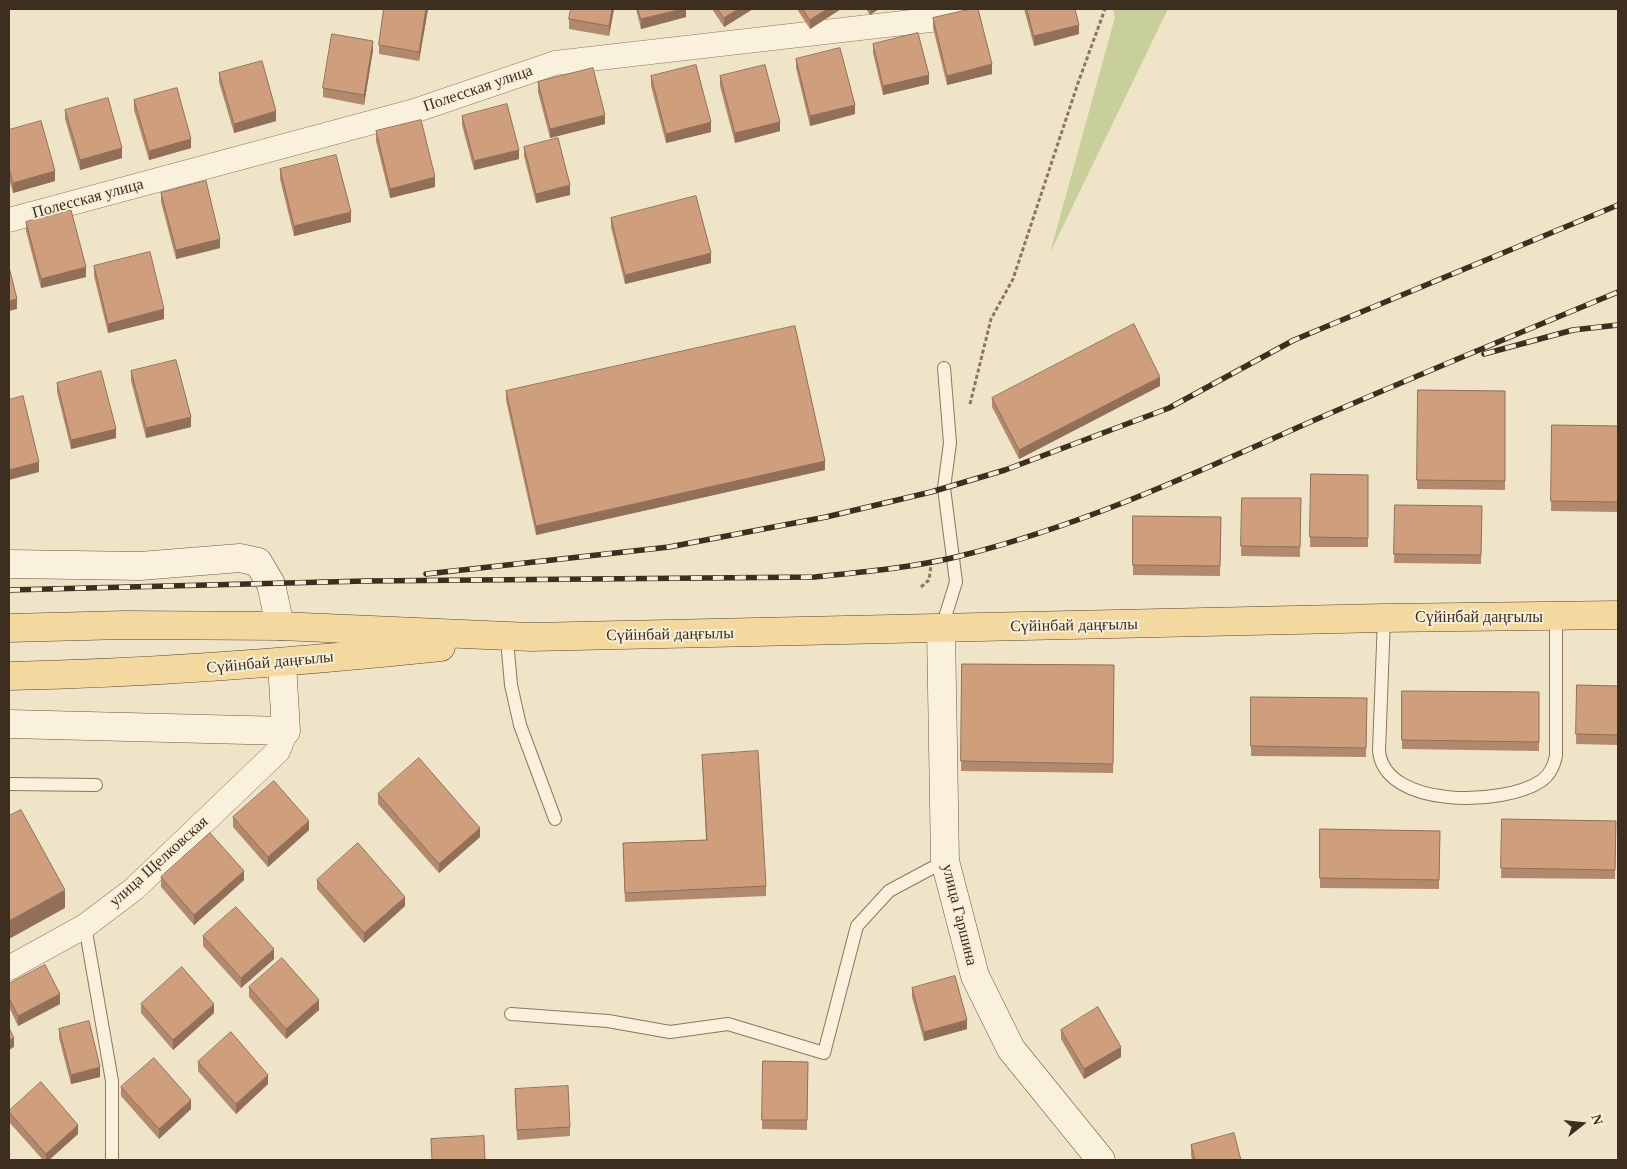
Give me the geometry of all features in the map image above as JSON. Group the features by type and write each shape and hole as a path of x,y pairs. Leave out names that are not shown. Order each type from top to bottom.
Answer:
{"main road":[{"name":"Сүйінбай даңғылы","path":"9,628 125,625 280,626 519,639 1384,618 1618,615"},
{"name":"Сүйінбай даңғылы","path":"9,676 126,673 282,663 519,639"}],"street":[{"name":"Полесская улица","path":"9,220 414,111 555,63 947,18 955,9"},
{"path":"9,564 140,566 240,558 258,562 271,584 280,626"},
{"name":"улица Гаршина","path":"941,630 945,861 975,976 1011,1049 1101,1160"},
{"path":"9,724 286,731 282,663"},
{"name":"улица Щелковская","path":"9,968 86,926 134,889 278,751 286,731"}],"lane":[{"path":"941,630 956,582 944,488 950,443 944,368"},
{"path":"1384,618 1379,751 1383,768 1403,784 1418,792 1449,797 1484,797 1497,796 1527,788 1541,781 1553,769 1556,756 1556,617"},
{"path":"519,639 510,685 520,725 554,820"},
{"path":"9,784 96,785"},
{"path":"511,1014 608,1021 670,1032 728,1024 824,1052 858,926 889,891 945,861"},
{"path":"86,926 112,1081 112,1160"}],"path":[{"path":"950,443 964,428 990,319 1013,279 1078,83 1105,9"},
{"path":"921,587 929,580 931,561"}],"green space":[{"path":"1113,9 1168,9 1050,253 1115,17"}],"building":[{"path":"384,9 426,9 419,52 379,45"},
{"path":"571,9 612,9 609,26 569,19"},
{"path":"638,9 682,9 641,19"},
{"path":"718,9 738,9 724,18"},
{"path":"803,9 827,9 810,20"},
{"path":"978,9 992,64 947,76 933,18"},
{"path":"1027,9 1075,9 1079,25 1034,36"},
{"path":"918,33 929,75 883,86 873,44"},
{"path":"332,34 373,41 364,95 323,88"},
{"path":"840,48 855,105 810,116 796,59"},
{"path":"262,61 276,111 234,124 219,73"},
{"path":"696,65 711,122 666,134 651,76"},
{"path":"765,65 780,122 735,133 720,76"},
{"path":"593,68 605,115 550,129 538,82"},
{"path":"177,88 191,139 149,151 134,100"},
{"path":"108,98 122,148 80,160 65,110"},
{"path":"507,104 519,150 474,161 462,116"},
{"path":"421,120 435,177 390,189 376,131"},
{"path":"41,121 55,171 13,183 9,169 9,130"},
{"path":"558,138 570,185 536,194 524,147"},
{"path":"336,155 351,212 294,226 280,169"},
{"path":"206,181 220,239 176,250 161,193"},
{"path":"696,196 711,253 625,275 611,218"},
{"path":"71,210 86,267 41,279 26,222"},
{"path":"150,252 164,309 108,324 94,266"},
{"path":"9,267 17,299 9,301"},
{"path":"1134,324 1160,377 1019,450 992,398"},
{"path":"795,326 825,461 536,526 506,391"},
{"path":"176,360 191,417 146,428 131,371"},
{"path":"101,371 116,429 71,440 57,383"},
{"path":"1418,390 1505,391 1505,481 1417,480"},
{"path":"23,396 39,462 9,470 9,400"},
{"path":"1552,425 1618,426 1618,502 1551,501"},
{"path":"1311,474 1368,475 1368,538 1310,537"},
{"path":"1242,498 1301,498 1300,547 1241,546"},
{"path":"1395,505 1482,506 1481,555 1394,554"},
{"path":"1133,516 1221,517 1220,566 1133,565"},
{"path":"962,664 1114,665 1113,764 961,761"},
{"path":"1577,685 1618,686 1618,735 1576,734"},
{"path":"1402,691 1539,692 1539,742 1402,740"},
{"path":"1251,697 1367,698 1366,748 1251,746"},
{"path":"758,751 766,886 625,893 623,843 707,840 702,755"},
{"path":"419,758 480,828 439,864 378,794"},
{"path":"274,781 309,821 268,857 233,817"},
{"path":"21,810 65,890 9,921 9,816"},
{"path":"1502,819 1616,821 1615,870 1501,868"},
{"path":"1320,829 1440,831 1439,880 1320,878"},
{"path":"210,833 244,871 194,915 161,877"},
{"path":"358,843 405,897 364,933 317,880"},
{"path":"236,907 274,949 241,978 203,936"},
{"path":"282,958 319,1000 286,1029 249,987"},
{"path":"45,965 60,994 18,1016 9,998 9,984"},
{"path":"182,967 214,1004 173,1040 141,1004"},
{"path":"955,976 967,1020 924,1032 912,988"},
{"path":"1098,1007 1121,1047 1084,1069 1061,1030"},
{"path":"89,1021 100,1067 71,1075 59,1029"},
{"path":"9,1028 14,1038 9,1040"},
{"path":"231,1032 268,1075 236,1104 198,1062"},
{"path":"154,1058 191,1100 159,1129 121,1087"},
{"path":"763,1061 808,1062 807,1120 762,1120"},
{"path":"41,1082 78,1125 46,1154 9,1112"},
{"path":"568,1086 570,1127 517,1130 515,1089"},
{"path":"1234,1133 1241,1160 1195,1160 1191,1145"},
{"path":"484,1136 485,1160 432,1160 431,1139"}],"railway":[{"path":"426,574 669,547 826,517 931,492 1005,470 1169,408 1294,340 1618,205"},
{"path":"9,590 366,581 815,577 921,564 1001,545 1089,516 1174,482 1380,392 1618,292"},
{"path":"1484,354 1573,330 1618,325"}]}
